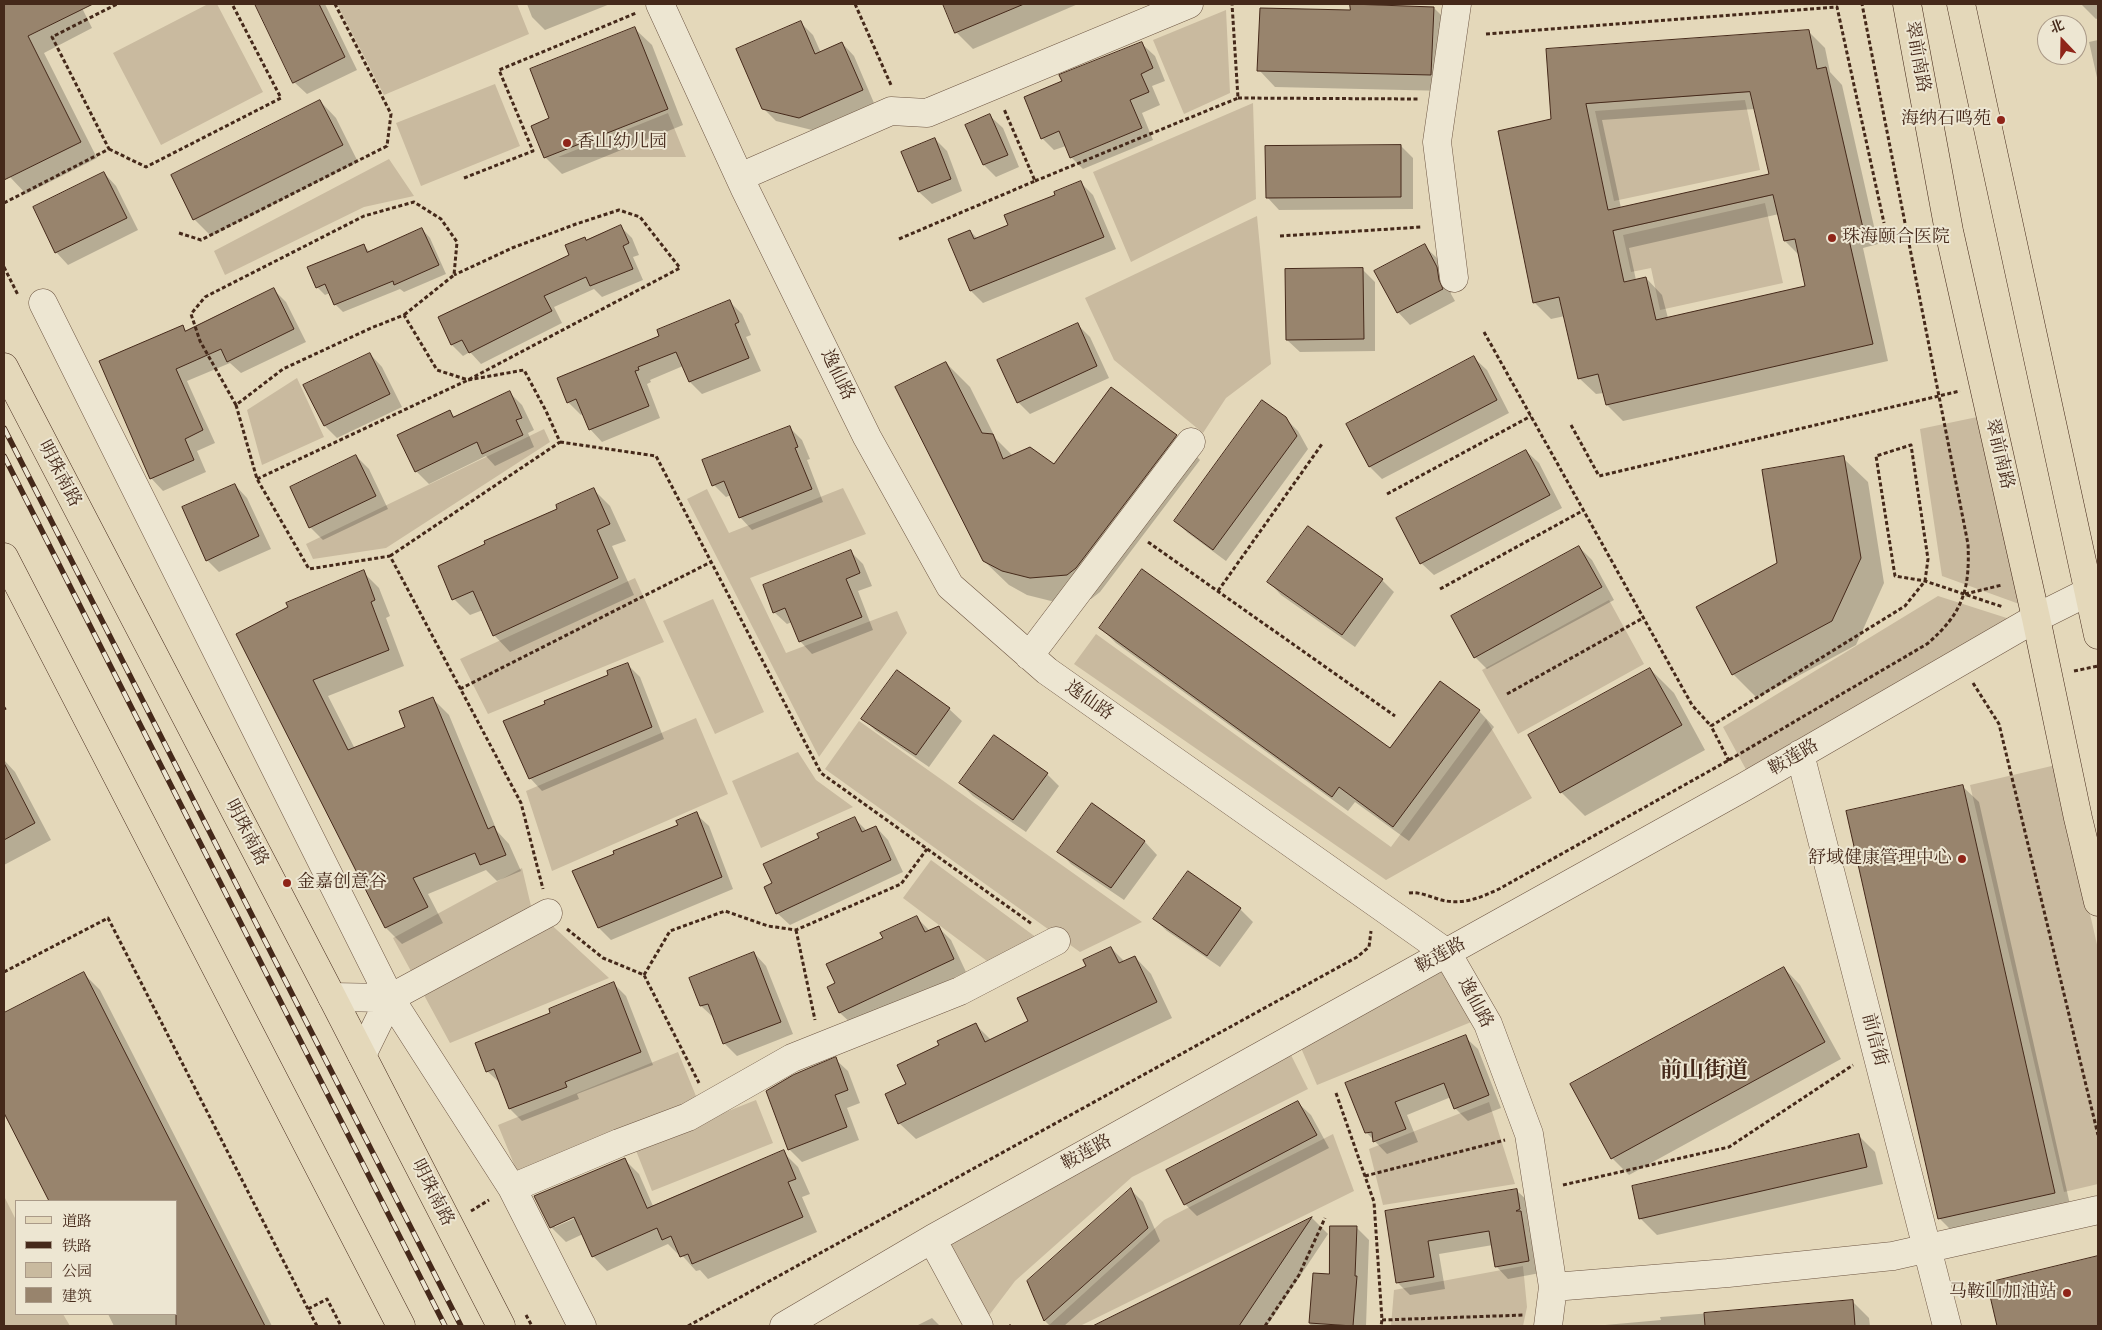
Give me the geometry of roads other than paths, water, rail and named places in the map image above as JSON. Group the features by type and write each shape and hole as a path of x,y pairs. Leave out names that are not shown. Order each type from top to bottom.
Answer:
{"main road":[{"name":"翠前南路","path":"1907,4 1949,231 2098,902"},
{"path":"1961,4 2093,590 2098,635"},
{"name":"明珠南路","path":"4,367 12,406 332,997 501,1326"},
{"path":"4,557 401,1326"}],"street":[{"path":"740,177 891,111 927,113 1189,4"},
{"path":"1454,278 1437,142 1457,4"},
{"name":"逸仙路","path":"650,7 740,177 867,437 950,586 1047,672 1448,953 1488,1024 1529,1134 1553,1287 1549,1320"},
{"path":"43,303 390,998 512,1188 582,1326"},
{"path":"1029,656 1191,442"},
{"name":"鞍莲路","path":"784,1326 932,1239 1744,787 2036,618 2093,590"},
{"name":"前信街","path":"1800,754 1947,1326"},
{"path":"332,997 390,998 548,913"},
{"path":"512,1188 619,1143 688,1117 792,1058 960,991 1056,941"},
{"path":"362,1055 390,998"},
{"path":"1553,1287 1893,1256 2098,1210"},
{"path":"932,1239 979,1326"}],"railway":[{"path":"4,428 461,1326"},
{"path":"4,456 445,1326"}],"place":[{"name":"海纳石鸣苑","path":"2001,120"},
{"name":"香山幼儿园","path":"567,143"},
{"name":"珠海颐合医院","path":"1832,238"},
{"name":"舒域健康管理中心","path":"1962,859"},
{"name":"金嘉创意谷","path":"287,883"},
{"name":"马鞍山加油站","path":"2067,1293"}],"district":[{"name":"前山街道","path":"1704,1072"}]}
